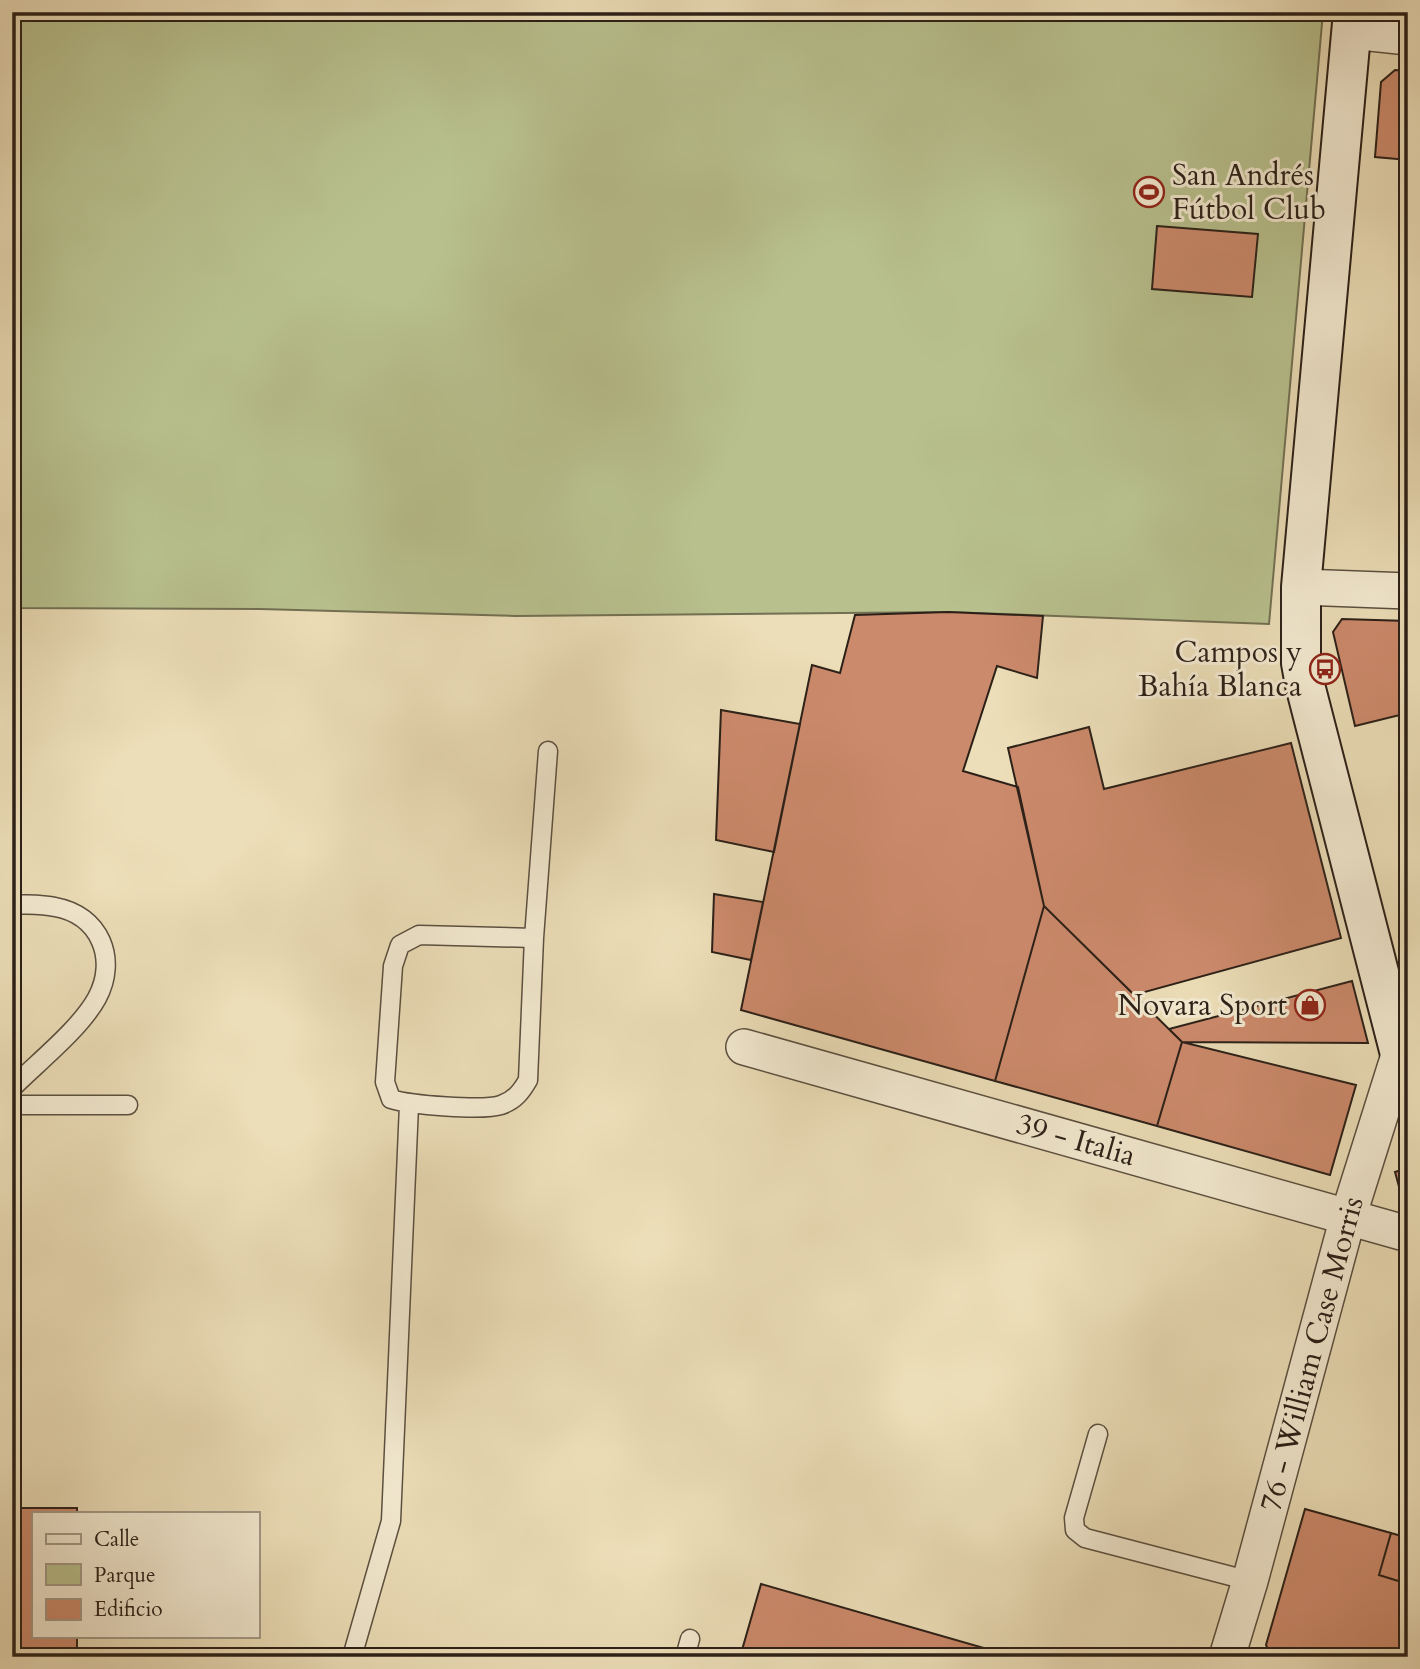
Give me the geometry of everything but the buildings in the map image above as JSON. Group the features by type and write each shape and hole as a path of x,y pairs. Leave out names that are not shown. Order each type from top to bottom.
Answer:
{"main road":[{"path":"1352,22 1301,587 1301,663 1404,1068"}],"street":[{"path":"1352,22 1408,37"},
{"path":"1301,587 1408,592"},
{"name":"39 - Italia","path":"744,1046 1408,1234"},
{"name":"76 - William Case Morris","path":"1227,1657 1348,1217 1404,1068"}],"lane":[{"path":"534,938 419,935 400,945 393,966 385,1082 391,1099 409,1105 498,1106 517,1097 528,1080 534,938 548,751"},
{"path":"12,904 56,907 76,914 100,936 107,963 106,978 97,999 84,1016 12,1088"},
{"path":"12,1105 128,1105"},
{"path":"352,1657 391,1521 409,1105"},
{"path":"1098,1434 1074,1518 1076,1530 1085,1538 1250,1581"}],"green space":[{"path":"12,12 1323,12 1269,624 948,612 515,616 260,609 12,608"}],"place":[{"name":"San Andrés Fútbol Club","path":"1149,192"},
{"name":"Campos y Bahía Blanca","path":"1325,669"},
{"name":"Novara Sport","path":"1310,1005"}]}
